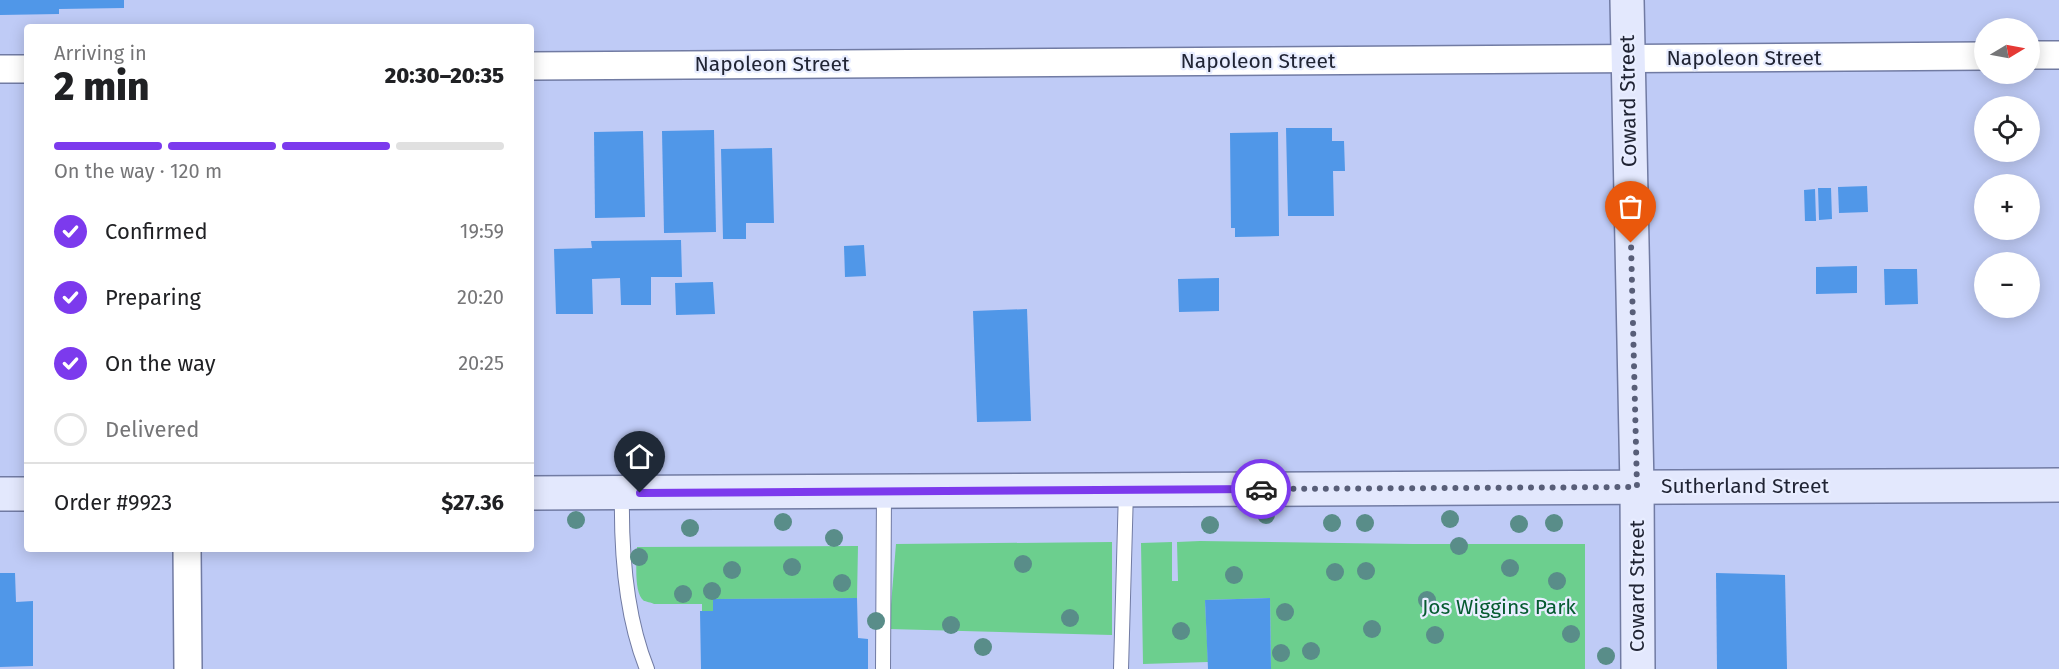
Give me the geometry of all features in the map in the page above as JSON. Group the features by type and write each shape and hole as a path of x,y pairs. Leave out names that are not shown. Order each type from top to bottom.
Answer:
{"street":[{"name":"Coward Street","path":"1627,0 1637,487 1638,669"},
{"path":"2040,55 2059,55"},
{"name":"Napoleon Street","path":"534,66 1974,56"},
{"path":"0,69 24,69"},
{"name":"Sutherland Street","path":"534,493 2059,485"},
{"path":"0,494 24,494"},
{"path":"187,552 188,669"}],"lane":[{"path":"1121,669 1126,490"},
{"path":"883,669 884,491"},
{"path":"622,493 621,537 637,644 647,669"}],"green space":[{"path":"1112,542 1112,635 889,629 896,544"},
{"name":"Jos Wiggins Park","path":"1172,542 1172,581 1178,581 1177,542 1585,544 1585,669 1271,669 1270,598 1205,600 1208,662 1143,664 1141,543"},
{"path":"858,546 857,598 714,599 713,611 702,611 702,604 654,604 644,601 638,591 637,547"}],"building":[{"path":"0,0 124,0 124,8 59,9 59,14 0,15"},
{"path":"1286,128 1332,128 1332,141 1344,141 1345,171 1333,171 1334,216 1288,216"},
{"path":"714,130 716,232 664,233 662,131"},
{"path":"643,131 645,217 595,218 594,132"},
{"path":"1278,132 1279,236 1235,237 1235,228 1231,228 1230,133"},
{"path":"772,148 774,223 746,223 746,239 723,239 721,149"},
{"path":"1867,186 1868,212 1839,213 1838,187"},
{"path":"1818,188 1831,188 1832,219 1819,220"},
{"path":"1815,189 1816,221 1805,221 1804,190"},
{"path":"681,240 682,277 651,277 651,305 621,305 620,278 592,279 593,314 556,314 554,249 592,248 591,241"},
{"path":"864,245 866,276 845,277 844,246"},
{"path":"1857,266 1857,293 1816,294 1816,267"},
{"path":"1884,269 1917,269 1918,304 1885,305"},
{"path":"1219,278 1219,311 1179,312 1178,279"},
{"path":"713,282 715,314 676,315 675,283"},
{"path":"1027,309 1031,421 977,422 973,311"},
{"path":"0,573 15,573 16,602 33,601 33,666 0,667"},
{"path":"1716,573 1785,575 1787,669 1717,669"},
{"path":"857,598 858,638 868,639 868,669 701,669 700,611 713,611 713,599"},
{"path":"1270,598 1271,669 1208,669 1205,600"}],"way so far":[{"path":"1261,489 1637,487 1631,243"}],"route":[{"path":"640,493 1261,489"}]}
